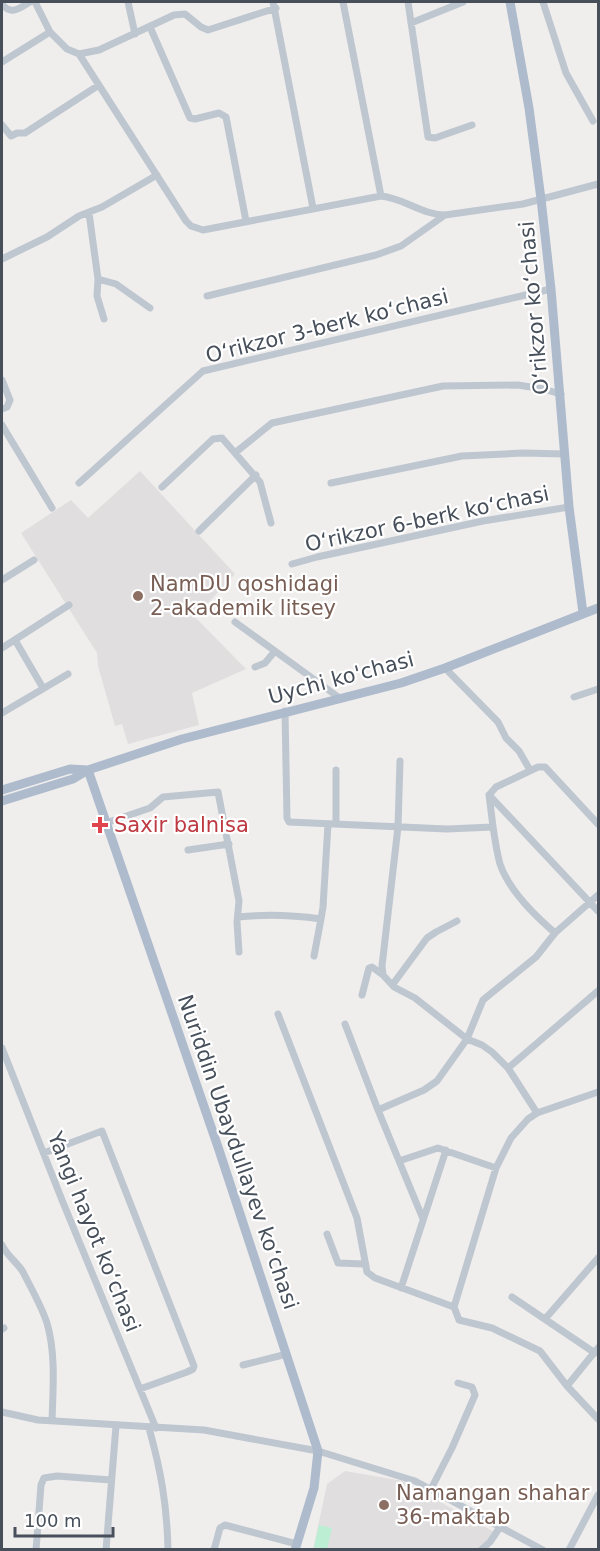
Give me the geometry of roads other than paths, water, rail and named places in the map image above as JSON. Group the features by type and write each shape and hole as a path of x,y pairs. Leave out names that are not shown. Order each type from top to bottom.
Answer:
{"main road":[{"name":"Oʻrikzor koʻchasi","path":"510,2 529,108 541,199 561,394 569,507 583,613"},
{"name":"Uychi ko'chasi","path":"2,801 73,779 88,770 182,739 401,683 598,608"},
{"name":"Uychi ko'chasi","path":"2,790 70,769 88,770"},
{"name":"Nuriddin Ubaydullayev koʻchasi","path":"88,770 318,1450 314,1488 296,1547"}],"street":[{"path":"2,4 6,9 13,11 33,2 50,32 67,49 79,54 99,50 180,14 189,16 208,30 274,5 313,208"},
{"path":"128,2 135,34"},
{"path":"343,2 381,196"},
{"path":"408,2 428,137 435,138 472,125"},
{"path":"411,22 462,2"},
{"path":"543,2 566,73 593,121"},
{"path":"150,27 190,118 195,120 219,113 226,117 246,221"},
{"path":"2,62 50,32"},
{"path":"79,54 186,221 191,226 203,230 381,196 394,197 430,214 445,215 523,204 598,184"},
{"path":"2,125 8,135 25,133 99,85"},
{"path":"2,259 157,176"},
{"path":"89,213 98,279 97,296 104,320"},
{"path":"207,296 376,255 401,246 445,215"},
{"path":"98,279 116,284 150,308"},
{"name":"Oʻrikzor 3-berk koʻchasi","path":"80,483 203,371 551,289"},
{"path":"2,380 10,400 7,407 2,409"},
{"path":"236,452 266,426 277,421 443,386 518,385 561,394"},
{"path":"2,425 52,508"},
{"path":"162,487 217,437 222,438 256,475 262,485 271,523"},
{"path":"331,483 462,456 523,453 564,454"},
{"path":"199,531 256,475"},
{"name":"Oʻrikzor 6-berk koʻchasi","path":"292,564 483,521 569,507"},
{"path":"2,579 34,560"},
{"path":"2,648 69,605"},
{"path":"235,622 341,699"},
{"path":"15,640 43,688"},
{"path":"255,667 265,663 275,651"},
{"path":"444,668 498,722 506,738 519,751 530,770"},
{"path":"2,713 68,674"},
{"path":"574,697 598,689"},
{"path":"285,711 288,820 291,823 447,829 493,827"},
{"path":"383,975 382,966 398,827 400,761"},
{"path":"555,933 533,914 504,874 493,827 489,795 496,786 538,766 544,767 598,824"},
{"path":"314,956 323,907 336,770"},
{"path":"106,823 145,810 164,797 216,791 220,794 239,901 238,952"},
{"path":"489,795 598,911"},
{"path":"188,850 229,844"},
{"path":"378,1110 431,1086 466,1039 483,1000 536,957 555,933 598,895"},
{"path":"238,917 262,914 321,919"},
{"path":"393,984 427,938 457,921"},
{"path":"362,995 369,967 383,975 397,989 414,998 466,1039 482,1045 508,1068 537,1113"},
{"path":"508,1068 598,991"},
{"path":"278,1014 357,1218 364,1264 370,1275 454,1306"},
{"path":"345,1024 423,1219"},
{"name":"Yangi hayot koʻchasi","path":"2,1048 140,1389 153,1428 163,1483 168,1550"},
{"path":"598,1092 537,1113 528,1119 511,1138 496,1168 454,1306 459,1320 492,1329 540,1351 567,1386 598,1419"},
{"path":"44,1153 102,1131 194,1366 191,1371 140,1389"},
{"path":"399,1161 433,1149 446,1150 496,1168"},
{"path":"401,1288 446,1150"},
{"path":"327,1234 338,1263 364,1264"},
{"path":"2,1245 6,1254 18,1264 23,1272 46,1322 53,1369 52,1421"},
{"path":"545,1319 598,1258"},
{"path":"512,1297 596,1350 567,1386"},
{"path":"243,1365 287,1354"},
{"path":"431,1489 453,1448 474,1395 472,1388 458,1383"},
{"path":"2,1412 52,1421 204,1431 318,1450 395,1474 431,1489 543,1550"},
{"path":"106,1550 116,1426"},
{"path":"36,1550 40,1485 44,1478 57,1476 111,1480"},
{"path":"569,1550 598,1494"},
{"path":"214,1550 220,1528 225,1525 296,1547"},
{"path":"481,1550 490,1542 500,1527"}],"place":[{"name":"NamDU qoshidagi 2-akademik litsey","path":"138,596"},
{"name":"Saxir balnisa","path":"100,825"},
{"name":"Namangan shahar 36-maktab","path":"384,1505"}]}
